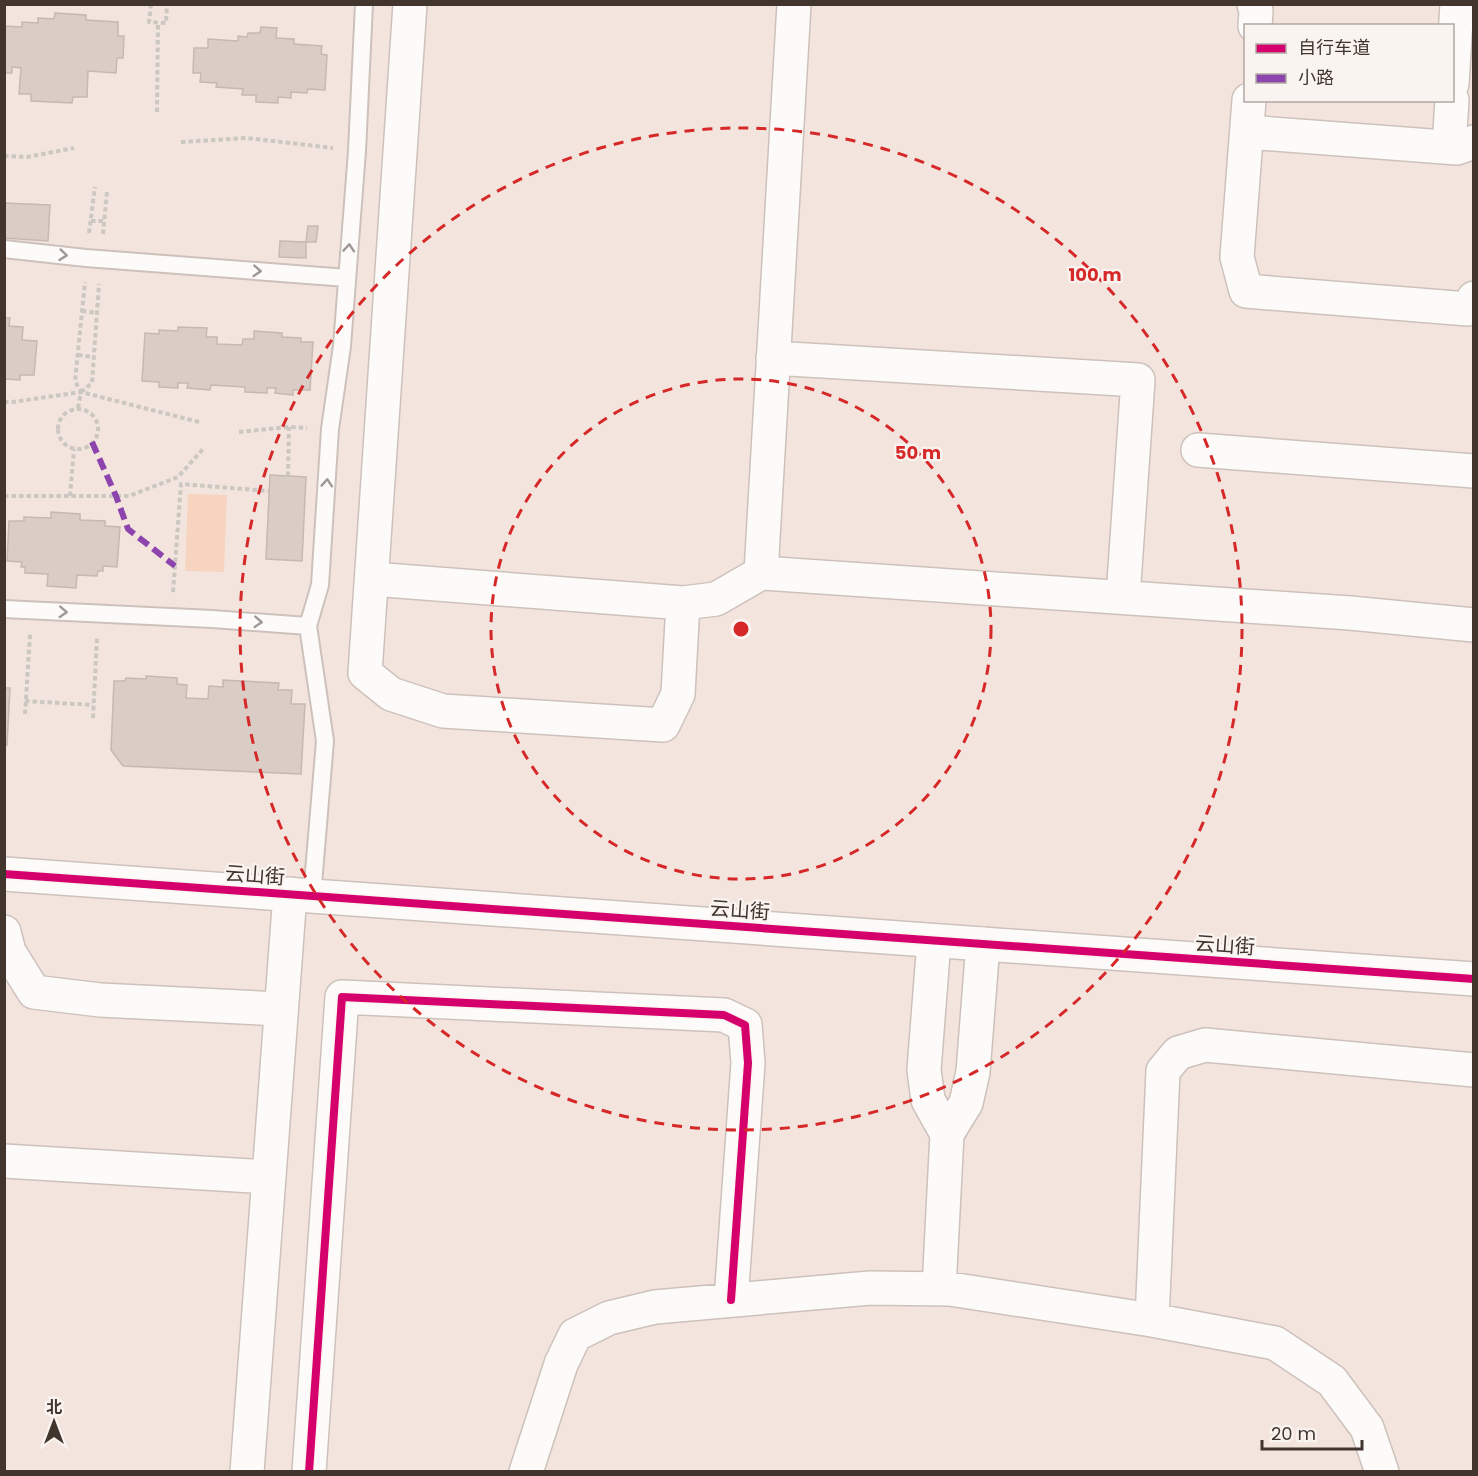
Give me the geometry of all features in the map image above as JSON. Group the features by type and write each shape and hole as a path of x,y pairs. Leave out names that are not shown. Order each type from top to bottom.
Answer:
{"street":[{"path":"411,4 365,673 391,694 443,711 663,725 678,694 683,603"},
{"path":"761,573 794,4"},
{"path":"1254,4 1255,24"},
{"path":"1454,52 1457,4"},
{"path":"1452,102 1461,145 1248,116 1237,257 1246,291 1468,309 1473,298"},
{"path":"773,358 1138,380 1124,597"},
{"path":"1198,450 1473,471"},
{"path":"372,579 683,603 716,599 761,573 1350,613 1473,625"},
{"name":"云山街","path":"4,874 1473,979"},
{"path":"247,1472 281,1009 301,895"},
{"path":"4,932 9,952 34,992 100,999 281,1009"},
{"path":"934,941 924,1070 928,1100 947,1134"},
{"path":"939,1289 947,1134 966,1103 973,1072 983,944"},
{"path":"309,1472 342,997 724,1015 746,1025 748,1064 731,1300"},
{"path":"1152,1320 1163,1071 1178,1053 1205,1045 1473,1070"},
{"path":"4,1161 269,1178"},
{"path":"526,1472 561,1364 575,1335 609,1318 655,1307 870,1288 950,1289 1152,1320 1275,1343 1332,1381 1367,1428 1382,1472"}],"lane":[{"path":"301,895 325,741 308,626 320,585 330,429 342,346 357,150 364,4"},
{"path":"4,249 347,278"},
{"path":"4,609 308,626"}],"path":[{"path":"151,4 149,22 166,23 167,4"},
{"path":"157,112 158,22"},
{"path":"181,142 247,138 357,150"},
{"path":"4,156 27,157 74,148"},
{"path":"81,392 92,384 94,357 97,313 91,221 95,187"},
{"path":"78,408 81,392 75,381 82,311 104,221 107,190"},
{"path":"91,221 104,221"},
{"path":"82,311 97,313"},
{"path":"78,355 94,357"},
{"path":"4,402 81,392 199,422"},
{"path":"78,408 91,413 98,424 98,431 93,442 87,447 74,448 62,442 58,436 58,423 66,412 78,408"},
{"path":"288,476 289,427"},
{"path":"238,432 289,427 330,429"},
{"path":"70,496 74,448"},
{"path":"4,496 129,496 178,477 203,449"},
{"path":"172,617 181,484 178,477"},
{"path":"181,484 269,491"},
{"path":"26,714 31,610"},
{"path":"93,718 99,614"},
{"path":"26,701 93,705"}],"shaded area":[{"path":"188,494 227,495 224,572 185,571"}],"building":[{"path":"55,13 86,15 86,20 118,22 118,36 124,36 123,58 117,58 116,73 88,71 87,97 73,97 72,103 31,101 31,94 19,94 21,68 12,67 12,73 4,73 4,26 22,27 22,22 38,23 38,18 54,19"},
{"path":"261,27 277,28 276,38 294,39 294,44 322,46 321,54 327,55 325,90 308,89 307,93 291,92 291,98 278,97 278,103 256,102 256,95 242,95 243,89 216,87 217,83 200,82 201,73 193,73 194,48 208,48 208,39 238,41 238,36 247,37 248,33 260,33"},
{"path":"4,203 50,205 48,241 4,238"},
{"path":"308,226 318,226 316,242 306,242"},
{"path":"280,241 306,242 306,258 279,257"},
{"path":"4,318 10,318 9,326 23,327 22,340 37,341 34,375 20,375 20,380 4,379"},
{"path":"178,327 207,328 206,337 217,337 217,344 242,345 243,339 254,339 254,331 282,333 282,337 301,338 301,342 313,342 310,390 293,390 293,395 275,393 276,388 267,388 267,393 245,392 245,387 211,385 210,390 187,388 188,383 178,383 178,388 159,387 159,382 142,381 145,333 159,334 159,330 178,331"},
{"path":"270,475 306,477 302,561 266,559"},
{"path":"51,512 80,514 80,520 105,521 105,526 120,527 117,567 103,566 103,571 98,571 97,576 77,575 76,588 47,586 48,574 25,573 25,567 21,567 22,562 7,561 9,521 24,521 24,517 51,518"},
{"path":"146,676 177,678 177,684 187,685 186,698 208,699 209,686 223,687 223,680 279,683 278,690 292,690 291,704 305,704 301,774 123,766 111,750 114,681 125,681 126,678 146,679"},
{"path":"4,688 10,688 7,745 4,747"}],"marked path":[{"path":"92,442 128,529 175,566"}],"cycle path":[{"path":"4,874 1474,979"},
{"path":"309,1472 342,997 724,1015 745,1025 748,1063 731,1300"}]}
